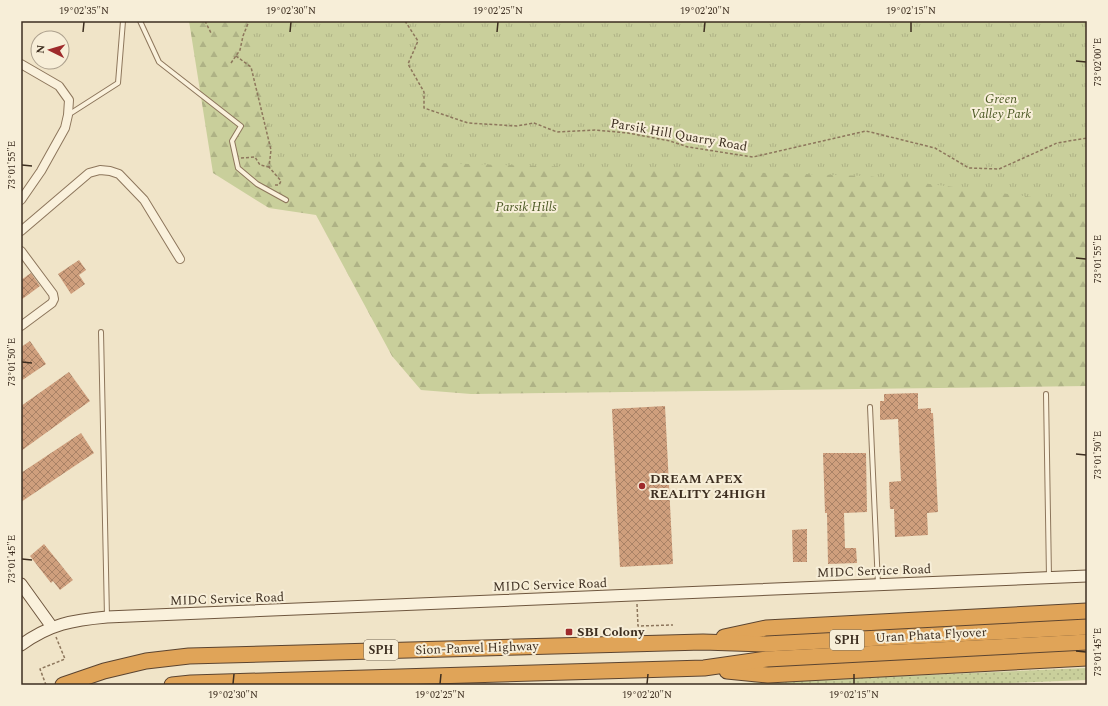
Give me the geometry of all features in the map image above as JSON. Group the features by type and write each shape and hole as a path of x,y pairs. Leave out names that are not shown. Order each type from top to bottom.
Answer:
{"highway":[{"path":"703,642 766,628 1087,611"},
{"name":"Uran Phata Flyover","path":"703,642 766,644 1087,627"},
{"name":"Sion-Panvel Highway","path":"63,685 104,671 146,661 189,656 703,642"},
{"name":"Uran Phata Flyover","path":"704,668 767,659 1087,642"},
{"path":"704,668 768,675 1087,658"},
{"name":"SPH","path":"172,685 191,683 704,668"}],"street":[{"path":"21,64 60,86 69,100 65,128 44,165 21,200"},
{"path":"21,231 89,173 100,170 110,171 119,174 144,200 180,259"},
{"path":"21,251 54,294 54,300 21,326"},
{"name":"MIDC Service Road","path":"21,645 52,627 80,620 107,617 1087,576"},
{"path":"21,584 52,627"}],"lane":[{"path":"68,115 118,83 123,21"},
{"path":"140,21 159,62 241,126 232,141 238,168 257,184 286,200"},
{"path":"101,332 107,617"},
{"path":"1046,394 1049,578"},
{"path":"870,407 878,585"}],"path":[{"path":"206,21 211,33"},
{"path":"231,63 240,50 248,21"},
{"name":"Parsik Hill Quarry Road","path":"405,21 418,42 408,64 424,92 424,108 468,123 517,126 534,123 557,132 595,130 628,133 670,141 688,147 753,157 866,131 935,148 969,168 998,169 1057,143 1087,138"},
{"path":"236,56 251,67 271,150 269,167"},
{"path":"236,159 255,157 260,165 269,167 281,181"},
{"path":"637,595 638,626 672,625"},
{"path":"46,685 40,669 65,659 52,627"}],"green space":[{"name":"Parsik Hills","path":"189,21 1087,21 1087,386 471,394 421,390 392,356 316,215 269,208 213,173"},
{"name":"Green Valley Park","path":"247,21 1087,21 1087,204 867,176 275,158"},
{"path":"1087,668 1087,680 958,685 700,685"}],"building":[{"path":"79,260 86,270 79,275 85,284 71,294 58,274"},
{"path":"31,273 40,286 21,300 21,280"},
{"path":"30,341 46,364 21,381 21,347"},
{"path":"69,372 90,401 21,451 21,406"},
{"path":"918,393 918,409 931,408 931,413 933,413 938,512 927,513 928,535 895,537 894,509 890,509 889,482 901,481 898,419 880,420 880,401 884,401 884,394"},
{"name":"DREAM APEX REALITY 24HIGH","path":"665,406 673,564 620,567 612,409"},
{"path":"81,433 94,453 21,502 21,473"},
{"path":"823,453 866,453 867,512 844,513 845,548 856,548 857,563 828,564 827,513 825,513"},
{"path":"807,529 807,562 793,562 792,530"},
{"path":"44,544 73,580 60,590 53,581 51,583 30,556"}],"place":[{"name":"DREAM APEX REALITY 24HIGH","path":"642,486"},
{"name":"SBI Colony","path":"569,632"}]}
